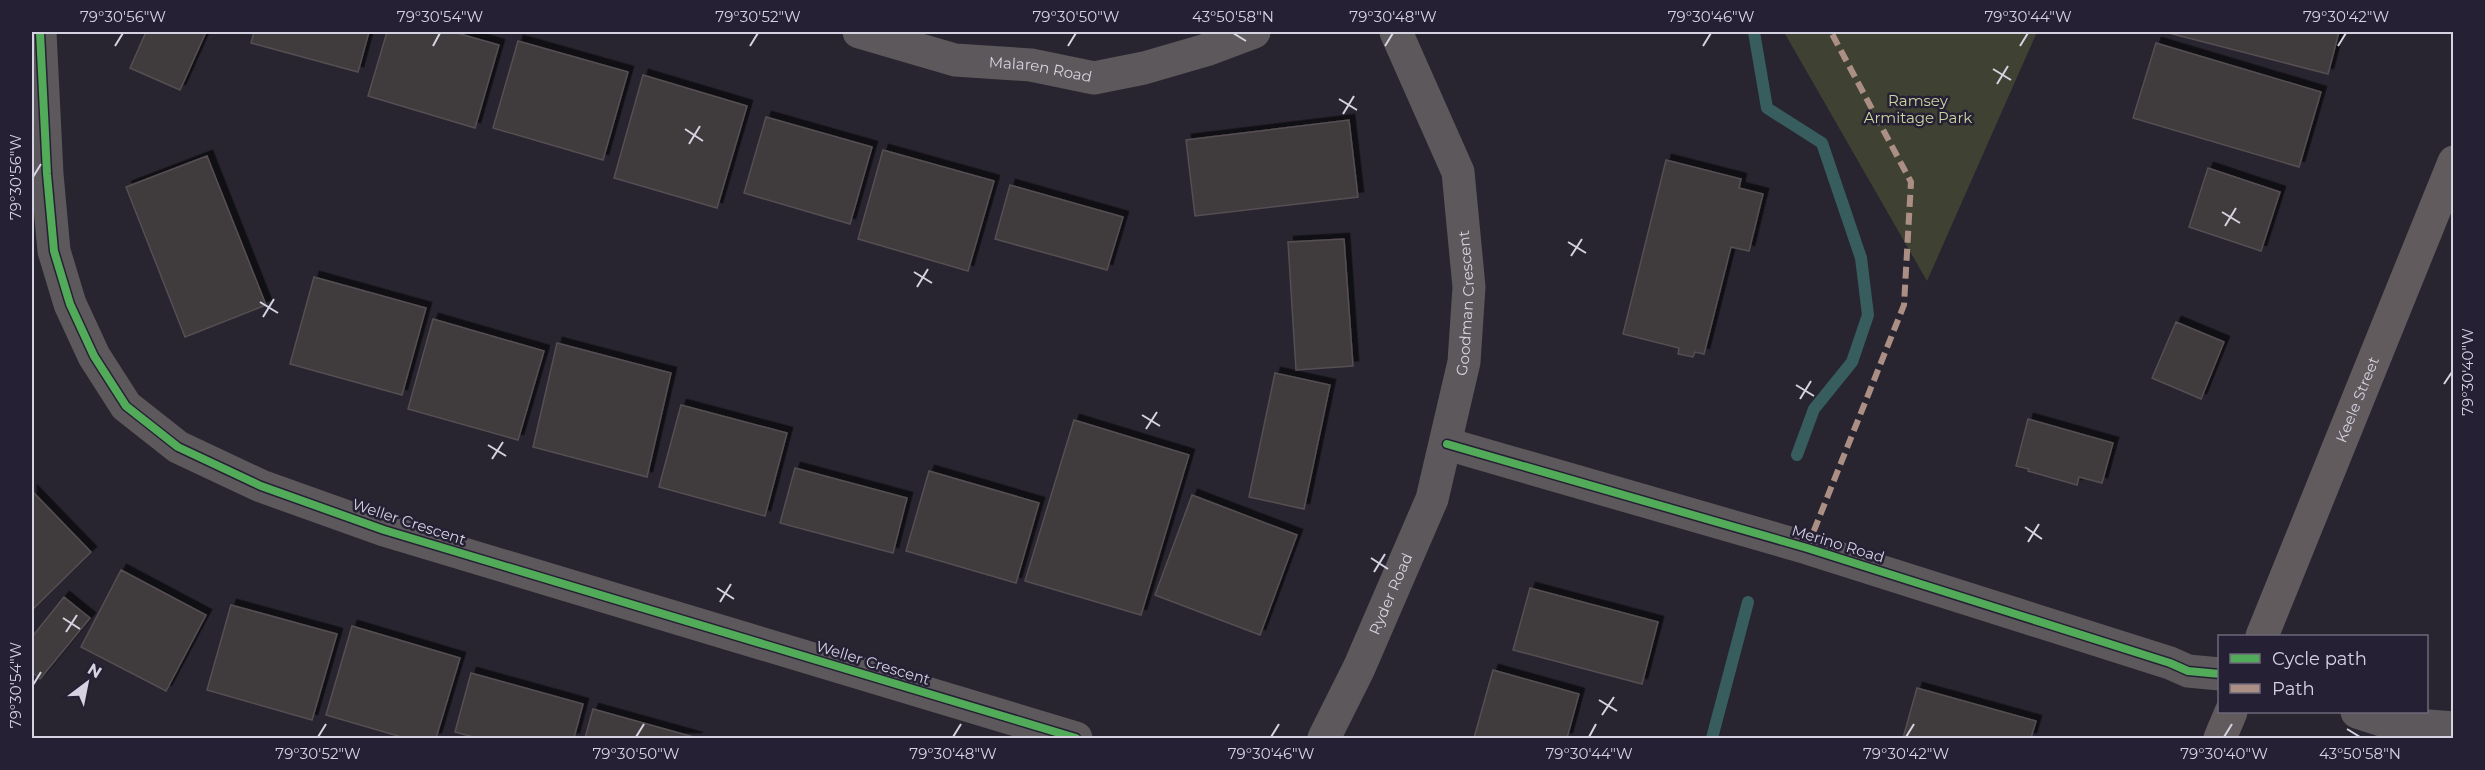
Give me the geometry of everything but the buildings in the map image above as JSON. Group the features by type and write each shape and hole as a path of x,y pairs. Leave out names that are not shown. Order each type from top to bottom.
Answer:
{"main road":[{"name":"Keele Street","path":"2262,635 2454,162"},
{"path":"2220,738 2230,713"}],"street":[{"name":"Weller Crescent","path":"40,32 46,174 53,240 70,304 94,356 126,406 178,447 261,486 384,530 1076,738"},
{"name":"Malaren Road","path":"859,32 955,60 1031,65 1094,78 1144,68 1206,50 1254,32"},
{"name":"Goodman Crescent","path":"1396,32 1454,162 1460,183 1469,287 1464,362 1447,444"},
{"name":"Merino Road","path":"1447,444 1818,552 2170,663 2187,671 2218,674"},
{"name":"Ryder Road","path":"1324,738 1359,668 1432,499 1447,444"},
{"path":"2363,713 2391,723 2454,728"}],"green space":[{"name":"Ramsey Armitage Park","path":"1784,32 2037,32 1927,281"}],"waterway":[{"path":"1754,32 1767,108 1822,143 1861,258 1868,315 1852,362 1814,409 1797,455"},
{"path":"1712,738 1748,602"}],"marked path":[{"path":"1807,548 1904,305 1911,182 1831,32"}],"cycle path":[{"path":"40,32 47,174 54,251 70,304 94,356 126,406 178,447 261,486 384,530 1076,738"},
{"path":"1447,444 1807,548 2170,663 2188,671 2218,674"}]}
